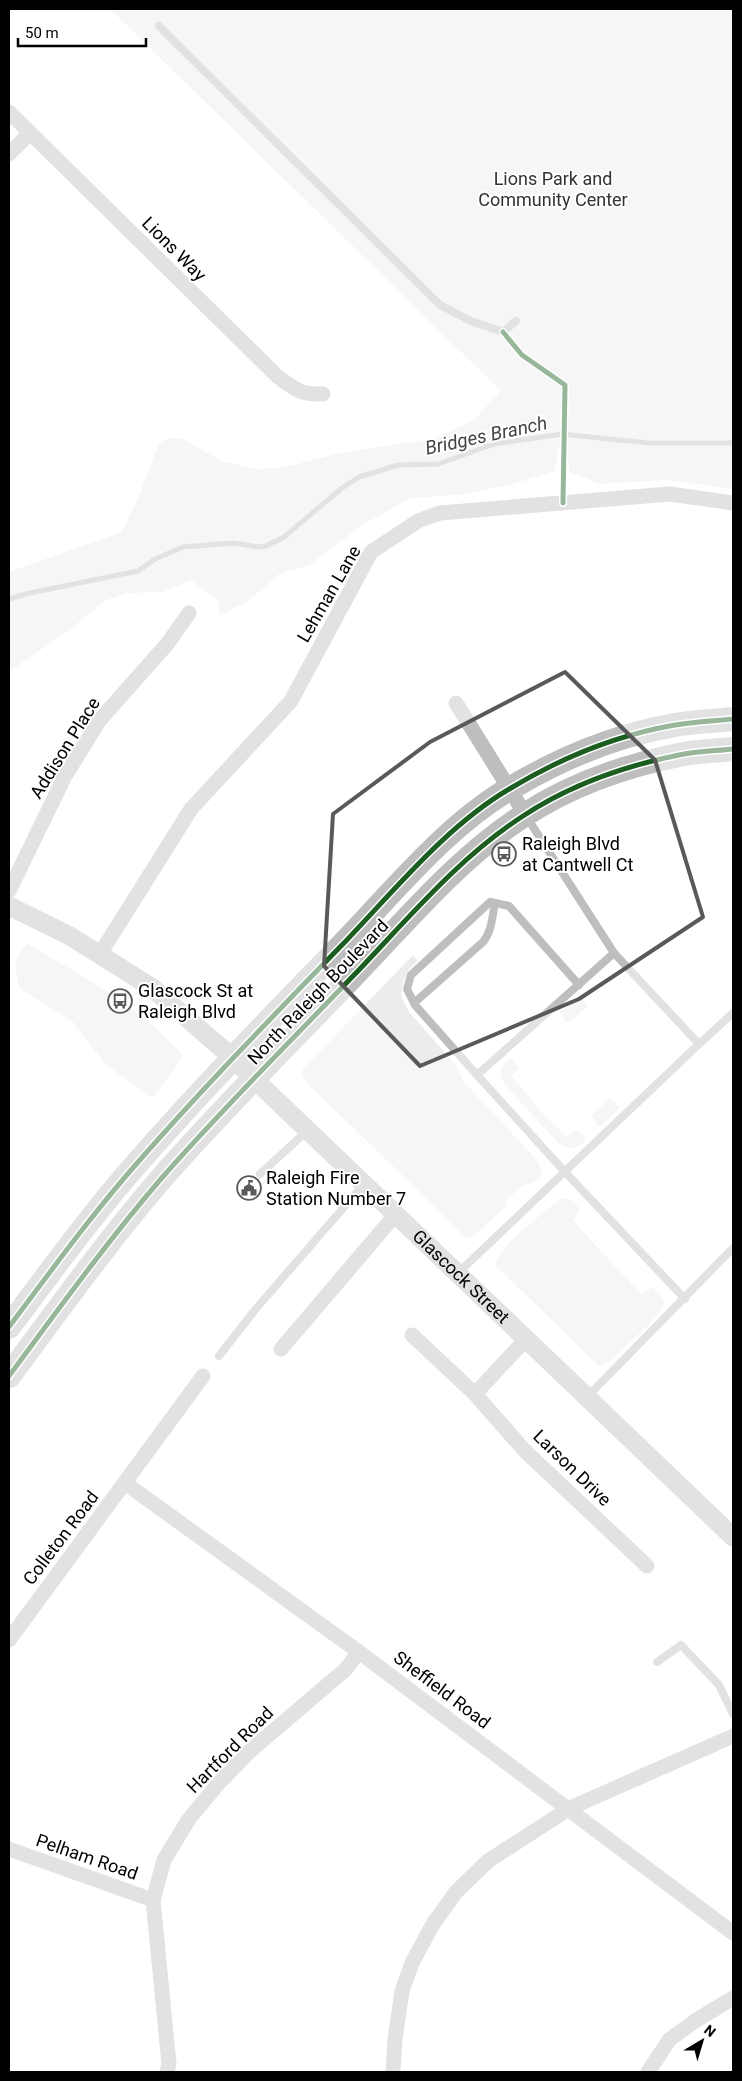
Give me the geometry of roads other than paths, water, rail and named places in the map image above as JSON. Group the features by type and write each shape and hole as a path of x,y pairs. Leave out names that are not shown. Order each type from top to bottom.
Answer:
{"main road":[{"name":"North Raleigh Boulevard","path":"9,1327 78,1234 138,1162 234,1058 437,847 475,812 509,789 564,759 609,742 675,725 733,719"},
{"name":"North Raleigh Boulevard","path":"9,1376 101,1253 160,1181 254,1078 457,869 493,836 525,814 576,786 618,771 681,754 733,749"}],"street":[{"name":"Lions Way","path":"9,112 278,376 294,389 307,395 323,394"},
{"path":"9,154 30,133"},
{"name":"Lehman Lane","path":"100,954 191,809 291,701 372,552 418,521 440,513 670,494 733,503"},
{"name":"Addison Place","path":"9,891 65,776 99,721 168,643 189,613"},
{"path":"456,703 525,814"},
{"name":"Glascock Street","path":"9,906 70,936 151,986 234,1058 525,1340 733,1536"},
{"path":"281,1349 396,1214"},
{"name":"Larson Drive","path":"412,1335 475,1394 524,1450 647,1566"},
{"path":"475,1394 525,1340"},
{"name":"Colleton Road","path":"9,1640 203,1376"},
{"name":"Sheffield Road","path":"126,1483 570,1808 733,1933"},
{"name":"Hartford Road","path":"168,2072 170,2064 153,1900 164,1860 189,1819 218,1784 252,1750 345,1670 359,1652"},
{"path":"393,2072 395,2039 402,1991 412,1963 433,1924 456,1892 488,1862 570,1808 733,1736"},
{"name":"Pelham Road","path":"9,1850 153,1900"},
{"path":"648,2072 670,2038 733,1998"}],"lane":[{"path":"159,26 440,305 471,322 503,332 516,321"},
{"path":"525,814 614,952 699,1044"},
{"path":"579,984 509,906 490,902 411,975 407,989 414,1003 477,1075 684,1299"},
{"path":"414,1003 483,942 490,933 495,903"},
{"path":"477,1075 614,952"},
{"path":"457,1274 733,1013"},
{"path":"260,1174 308,1129"},
{"path":"219,1356 254,1311 364,1184"},
{"path":"586,1398 733,1248"},
{"path":"657,1662 680,1645 719,1685 733,1714"}],"waterway":[{"name":"Bridges Branch","path":"9,599 138,571 155,559 183,547 233,543 259,547 266,546 284,537 342,488 359,477 398,465 438,464 494,444 562,434 648,443 733,443"}],"place":[{"name":"Raleigh Blvd at Cantwell Ct","path":"504,854"},
{"name":"Glascock St at Raleigh Blvd","path":"120,1001"},
{"name":"Raleigh Fire Station Number 7","path":"249,1188"}],"park label":[{"name":"Lions Park and Community Center","path":"553,189"}]}
